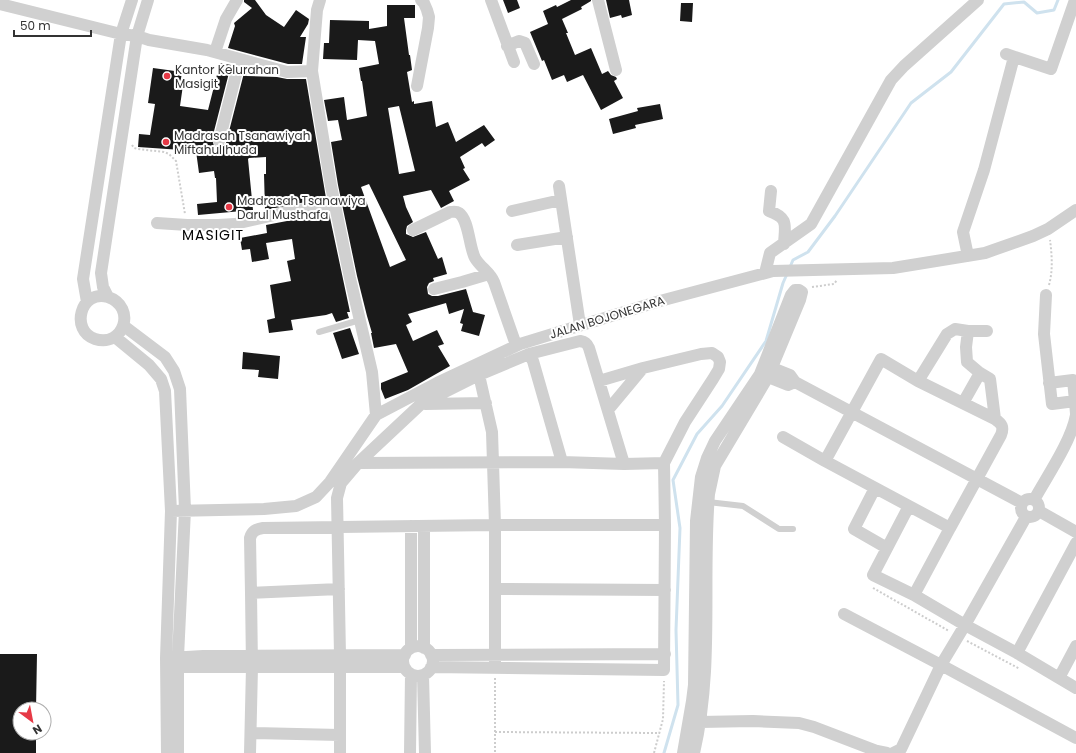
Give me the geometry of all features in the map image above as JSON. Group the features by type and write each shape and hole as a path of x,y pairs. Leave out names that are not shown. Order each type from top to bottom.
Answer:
{"street":[{"path":"88,302 83,279 121,34 132,0"},
{"path":"108,298 103,287 101,273 137,36 148,0"},
{"path":"215,52 226,19 237,0"},
{"path":"320,0 317,10 312,72 335,204 372,372 376,414"},
{"path":"417,86 428,28 427,10 421,0"},
{"path":"491,0 514,62"},
{"path":"598,0 616,70"},
{"path":"769,272 770,253 811,224 891,80 904,66 978,0"},
{"path":"968,256 963,232 984,170 1010,55 1051,69 1074,0"},
{"path":"0,4 121,34 215,52 286,72 312,72"},
{"path":"507,46 519,42 524,43 534,64"},
{"path":"219,141 240,59"},
{"path":"559,186 580,325"},
{"path":"771,191 769,211 778,214 785,222 784,244"},
{"path":"512,211 561,200"},
{"path":"157,223 218,225 242,223 335,204"},
{"name":"JALAN BOJONEGARA","path":"171,511 296,506 316,497 330,482 376,414 516,346 660,301 769,272 893,268 985,253 1033,236 1048,229 1076,210"},
{"path":"413,230 450,212 455,211 459,213 464,222 474,256 494,282 516,346"},
{"path":"517,245 567,237"},
{"path":"434,289 489,274"},
{"path":"683,753 696,727 704,688 708,502 706,479 707,458 715,441 766,371 791,295 796,290 802,292"},
{"path":"1046,294 1044,334 1052,404 1075,401"},
{"path":"102,296 116,300 121,306 125,318 124,326 120,333 112,339 104,341 90,336 83,328 80,318 81,310 88,302 94,297 102,296"},
{"path":"124,326 165,357 174,371 180,390 184,510 172,662 167,753"},
{"path":"918,381 947,334 956,329 968,331 987,331"},
{"path":"968,331 966,346 967,362 990,379 995,419"},
{"path":"115,337 149,365 161,379 165,391 171,511 172,662 178,753"},
{"path":"340,753 337,498 341,482 358,463 421,404 479,375 529,354 580,341 585,342 589,348 624,464"},
{"path":"172,662 340,661 495,668 664,670 664,462 685,422 719,369 720,362 718,357 712,353 701,354 643,368 599,381"},
{"path":"529,354 533,361 562,462"},
{"path":"825,461 881,359 918,381 995,419 1002,424 1003,429 1001,435 914,596"},
{"path":"608,410 643,368"},
{"path":"766,371 788,385 795,382 977,480 1032,505 1076,532"},
{"path":"963,403 980,373"},
{"path":"479,375 492,432 495,525 495,668"},
{"path":"893,753 901,749 958,636 1026,517 1021,509 1032,505 1069,437 1076,414 1075,380 1049,383"},
{"path":"421,404 486,403"},
{"path":"783,437 950,528"},
{"path":"358,463 493,461 624,464 664,462"},
{"path":"694,753 696,727 694,685 696,521 706,479"},
{"path":"875,488 854,529 887,548"},
{"path":"909,506 872,574 1017,653 1076,688"},
{"path":"250,753 252,662 250,538 256,529 495,525 665,526"},
{"path":"411,526 408,652 403,662 420,664 495,654 664,654"},
{"path":"410,753 420,664 424,526"},
{"path":"1017,653 1076,543"},
{"path":"251,593 339,589"},
{"path":"495,589 665,590"},
{"path":"844,614 1076,738"},
{"path":"1059,678 1076,646"},
{"path":"340,661 408,652 418,647 425,753"},
{"path":"696,727 753,721 799,723 814,727 877,751 887,753"},
{"path":"251,733 340,735"}],"lane":[{"path":"319,332 360,320"},
{"path":"708,502 743,506 779,529 793,529"}],"path":[{"path":"131,141 134,148 164,152 169,154 176,161 187,225"},
{"path":"1046,294 1050,278 1052,252 1048,229"},
{"path":"802,292 807,287 834,284 845,270"},
{"path":"871,587 1020,669"},
{"path":"495,668 495,753"},
{"path":"654,753 663,719 664,670"},
{"path":"494,732 660,733"}],"building":[{"path":"244,0 255,0 266,15 284,27 296,10 309,19 308,24 300,37 306,37 302,64 288,64 228,48 235,26 234,23 252,8 244,2"},
{"path":"503,0 517,0 520,8 508,13"},
{"path":"571,0 591,0 581,7 582,9 562,19 575,55 591,48 602,74 608,71 611,75 616,77 617,79 614,81 623,98 601,110 583,75 567,82 564,75 552,80 530,32 548,24 543,11 556,5 557,7"},
{"path":"606,0 629,0 632,15 622,18 621,15 610,18"},
{"path":"681,3 693,3 692,22 680,21"},
{"path":"387,5 415,5 415,18 404,18 412,70 407,72 412,102 414,101 414,104 432,101 436,127 448,122 456,142 484,125 495,140 485,147 482,143 460,157 465,168 463,169 470,180 449,191 454,201 441,208 431,190 403,196 413,222 407,226 406,234 413,237 426,232 438,259 442,257 447,274 433,278 434,281 429,283 427,287 428,294 438,296 466,289 473,312 485,315 479,336 461,331 463,324 460,323 464,309 449,314 446,303 408,314 412,322 406,325 413,341 437,330 444,344 438,346 450,366 408,390 385,399 381,389 381,383 408,372 396,344 374,348 372,333 357,276 338,185 331,142 342,140 338,120 328,121 324,100 344,97 347,120 367,116 359,68 379,64 375,41 358,40 357,60 323,59 324,43 329,43 330,20 369,21 369,29 387,26","holes":["399,106 415,171 399,174 388,108","369,184 406,260 390,267 361,187"]},
{"path":"220,63 231,65 212,139 214,146 218,148 224,146 226,143 245,69 248,70 246,76 306,79 326,198 265,210 264,174 266,174 266,157 249,158 253,210 198,215 197,204 217,202 216,178 214,171 199,173 196,151 138,147 139,134 150,135 155,104 148,103 153,68 182,72 180,85 183,85 180,106 208,110"},
{"path":"660,104 663,119 635,125 636,128 613,134 609,119 638,111 637,108"},
{"path":"329,213 350,312 347,312 349,318 336,322 332,313 291,320 293,330 269,333 267,320 275,318 270,285 291,281 287,261 295,259 292,239 266,243 269,259 252,262 250,249 242,250 240,238 267,233 266,225"},
{"path":"350,328 359,354 342,359 333,333"},
{"path":"243,352 280,356 278,379 258,377 259,370 242,369"},
{"path":"0,654 37,654 36,701 12,701 12,741 36,741 36,753 0,753"}],"waterway":[{"path":"790,267 793,260 808,252 835,216 911,103 951,72 1004,4 1024,2 1037,13 1054,10 1058,0"},
{"path":"664,753 678,705 676,630 680,528 673,480 697,434 722,406 766,341 787,274"}],"place":[{"name":"Kantor Kelurahan Masigit","path":"167,76"},
{"name":"Madrasah Tsanawiyah Miftahul huda","path":"166,142"},
{"name":"Madrasah Tsanawiya Darul Musthafa","path":"229,207"}],"district":[{"name":"MASIGIT","path":"213,235"}]}
